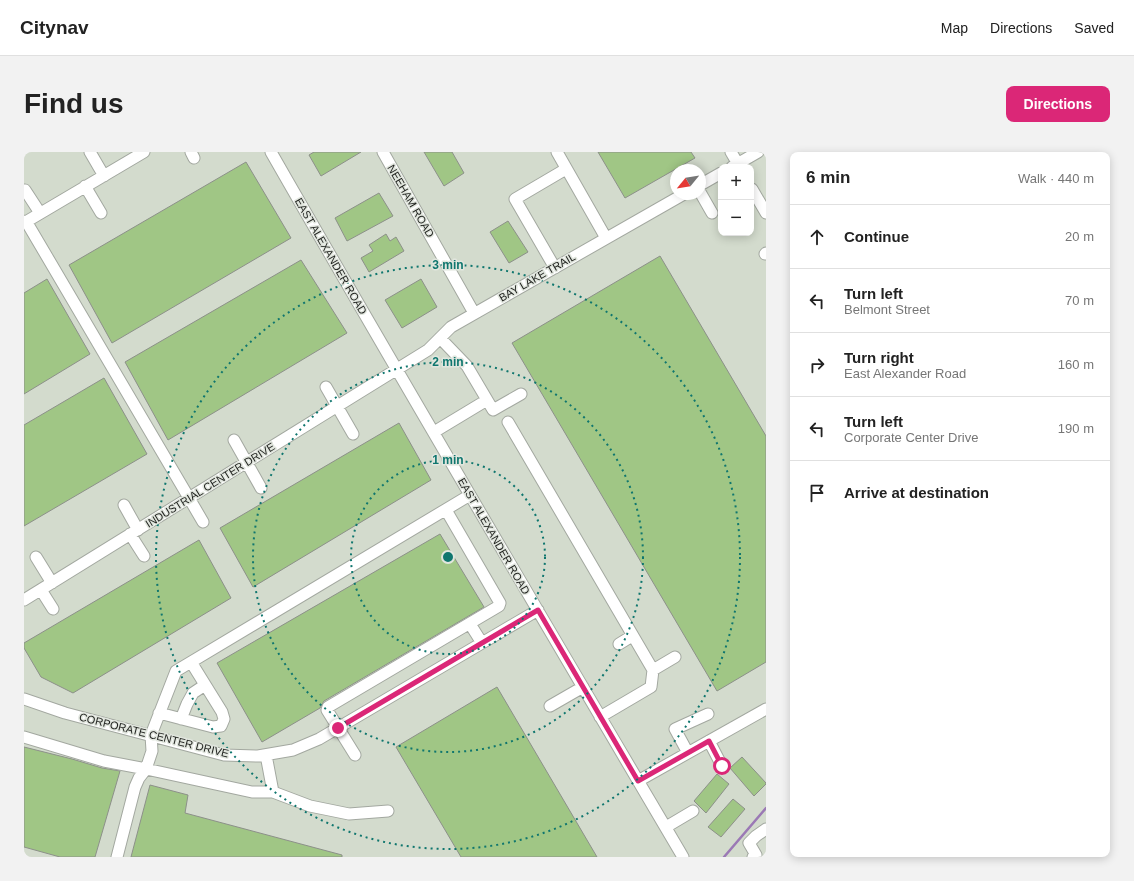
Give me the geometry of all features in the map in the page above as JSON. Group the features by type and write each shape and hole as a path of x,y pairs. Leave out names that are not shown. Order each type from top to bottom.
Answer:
{"street":[{"path":"90,152 104,176"},
{"path":"144,152 25,222 190,498 202,522"},
{"name":"EAST ALEXANDER ROAD","path":"271,152 582,687 683,857"},
{"name":"NEEHAM ROAD","path":"383,152 474,313"},
{"path":"557,152 606,238"},
{"path":"731,152 735,164"},
{"path":"737,164 758,152"},
{"path":"554,268 515,199 566,169"},
{"path":"706,182 718,175"},
{"path":"85,186 101,214"},
{"path":"26,190 40,213"},
{"path":"754,192 766,213"},
{"name":"BAY LAKE TRAIL","path":"397,370 428,350 451,327 673,200"},
{"path":"705,200 712,213"},
{"path":"440,338 467,366 493,410 521,394"},
{"name":"INDUSTRIAL CENTER DRIVE","path":"24,600 397,370"},
{"path":"326,387 353,434"},
{"path":"434,432 487,400"},
{"path":"508,422 653,670 651,687 600,717"},
{"path":"234,440 261,488"},
{"path":"117,857 135,787 139,778 146,769 152,751 151,735 176,671 470,495"},
{"path":"124,505 144,556"},
{"path":"355,756 327,710 328,707 499,606 500,603 446,510"},
{"path":"36,557 52,583"},
{"path":"41,590 53,610"},
{"name":"CORPORATE CENTER DRIVE","path":"24,699 65,713 224,755 266,755 293,750 319,739 538,610"},
{"path":"470,624 482,643"},
{"path":"619,644 632,636"},
{"path":"653,670 675,657"},
{"path":"159,713 213,728 221,726 224,719 222,712 192,662"},
{"path":"181,719 193,693 206,685"},
{"path":"550,706 582,687"},
{"path":"638,781 766,708"},
{"path":"688,753 675,729 708,714"},
{"path":"24,737 104,761 252,792 273,792 310,806 349,814 388,811"},
{"path":"709,741 722,766"},
{"path":"266,755 273,792"},
{"path":"666,827 693,811"},
{"path":"753,857 756,855 749,843 766,829"}],"shaded area":[{"path":"24,152 766,152 766,857 24,857"}],"building":[{"path":"314,152 361,152 321,176 309,155"},
{"path":"424,152 452,152 464,173 444,186"},
{"path":"598,152 691,152 695,158 684,164 670,164 670,172 625,198"},
{"path":"246,162 291,238 112,343 69,265"},
{"path":"379,193 393,216 347,241 335,218"},
{"path":"508,221 528,252 509,263 490,232"},
{"path":"386,234 390,241 396,237 404,251 369,272 361,258 373,251 369,245"},
{"path":"660,256 766,436 766,662 717,691 512,343"},
{"path":"301,260 347,333 168,440 125,362"},
{"path":"47,279 90,354 24,394 24,293"},
{"path":"421,279 437,307 402,328 385,300"},
{"path":"104,378 147,454 24,526 24,425"},
{"path":"399,423 431,480 253,587 220,528"},
{"path":"440,534 484,607 324,701 320,708 262,742 217,663"},
{"path":"199,540 231,598 73,693 41,677 24,648 24,643"},
{"path":"497,687 597,857 461,857 396,747"},
{"path":"24,747 102,768 120,771 95,857 60,857 24,847"},
{"path":"742,757 766,783 754,796 730,768"},
{"path":"717,774 729,784 706,813 694,801"},
{"path":"150,785 188,795 185,813 342,855 342,857 131,857"},
{"path":"733,799 745,809 721,837 708,827"}],"waterway":[{"path":"724,857 766,808"}],"route":[{"path":"338,728 538,610 638,781 709,741 722,766"}]}
